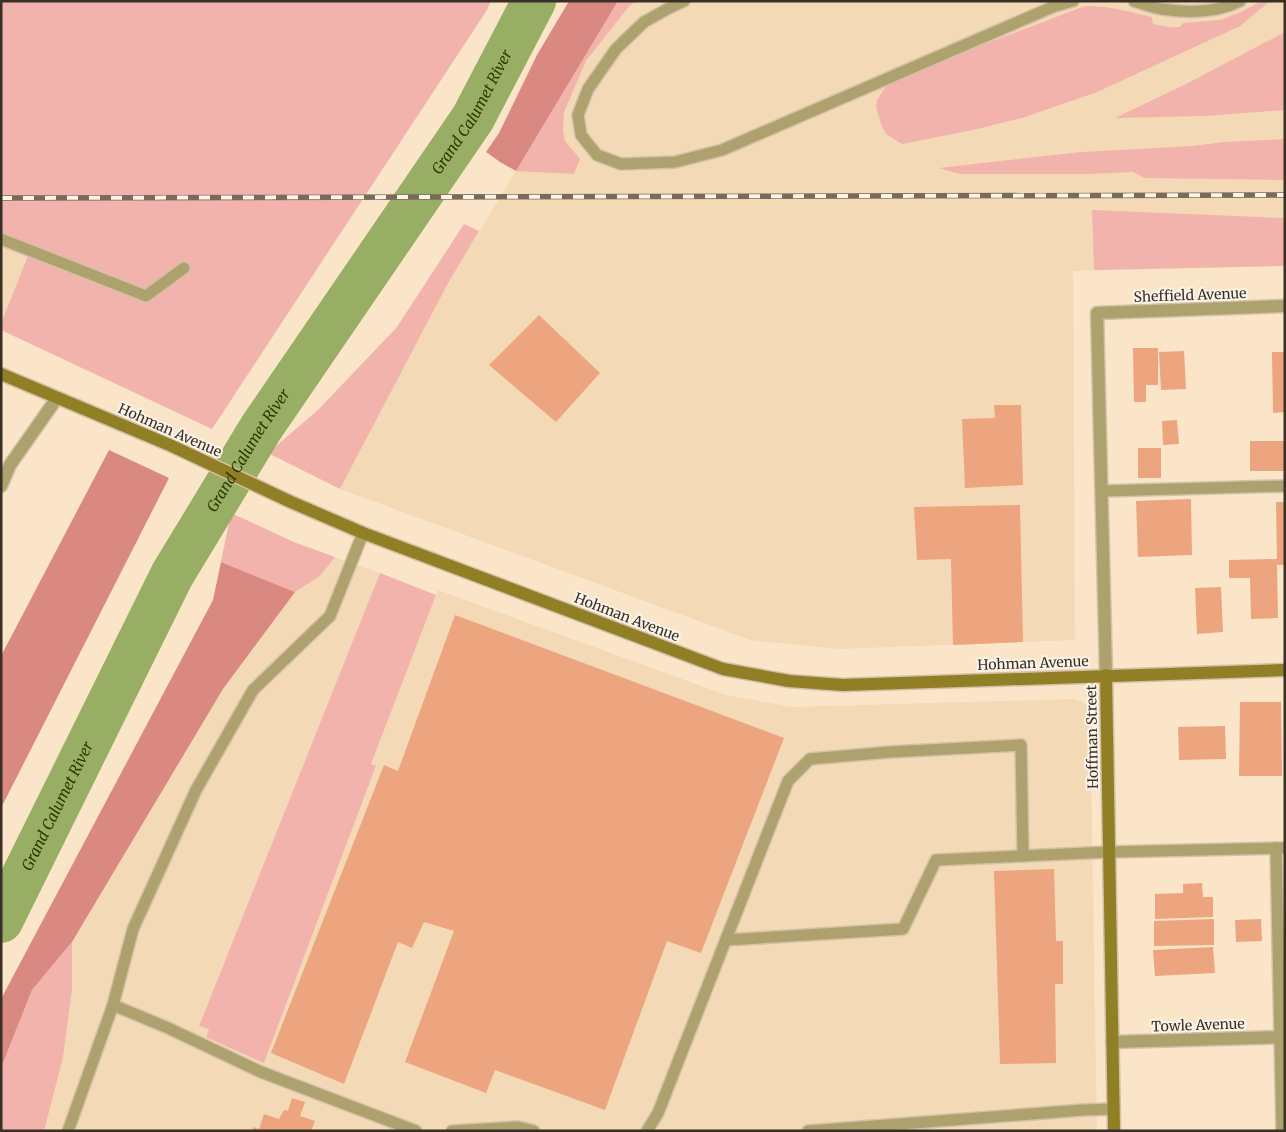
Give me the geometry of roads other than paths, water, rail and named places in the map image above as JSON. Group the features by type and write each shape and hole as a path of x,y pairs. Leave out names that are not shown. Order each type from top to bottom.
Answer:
{"main road":[{"name":"Hohman Avenue","path":"1,374 172,446 291,502 363,533 723,669 789,681 843,685 1285,670"},
{"name":"Hoffman Street","path":"1106,675 1114,1131"}],"street":[{"name":"Sheffield Avenue","path":"1097,312 1285,306"},
{"name":"Hoffman Street","path":"1097,312 1106,675"},
{"path":"1,486 6,463 57,398"},
{"name":"Towle Avenue","path":"1112,1042 1282,1037"}],"lane":[{"path":"684,1 644,22 616,49 588,90 578,115 581,135 597,155 622,164 674,162 722,150 1055,6 1073,1"},
{"path":"1134,1 1161,9 1198,12 1230,6 1240,1"},
{"path":"1,239 146,296 184,268"},
{"path":"1102,491 1285,486"},
{"path":"68,1131 113,1005 133,929 196,790 253,690 330,616 363,533"},
{"path":"647,1131 658,1113 788,781 810,759 890,752 1021,745 1024,856"},
{"path":"726,940 903,929 936,860 1109,852 1280,848 1282,1131"},
{"path":"113,1005 168,1028 261,1072 416,1131"},
{"path":"808,1131 1114,1109"},
{"path":"452,1131 518,1127 534,1131"}],"waterway":[{"name":"Grand Calumet River","path":"1,921 172,575 261,428 473,118 534,1"}],"railway":[{"path":"1,198 1285,195"}]}
